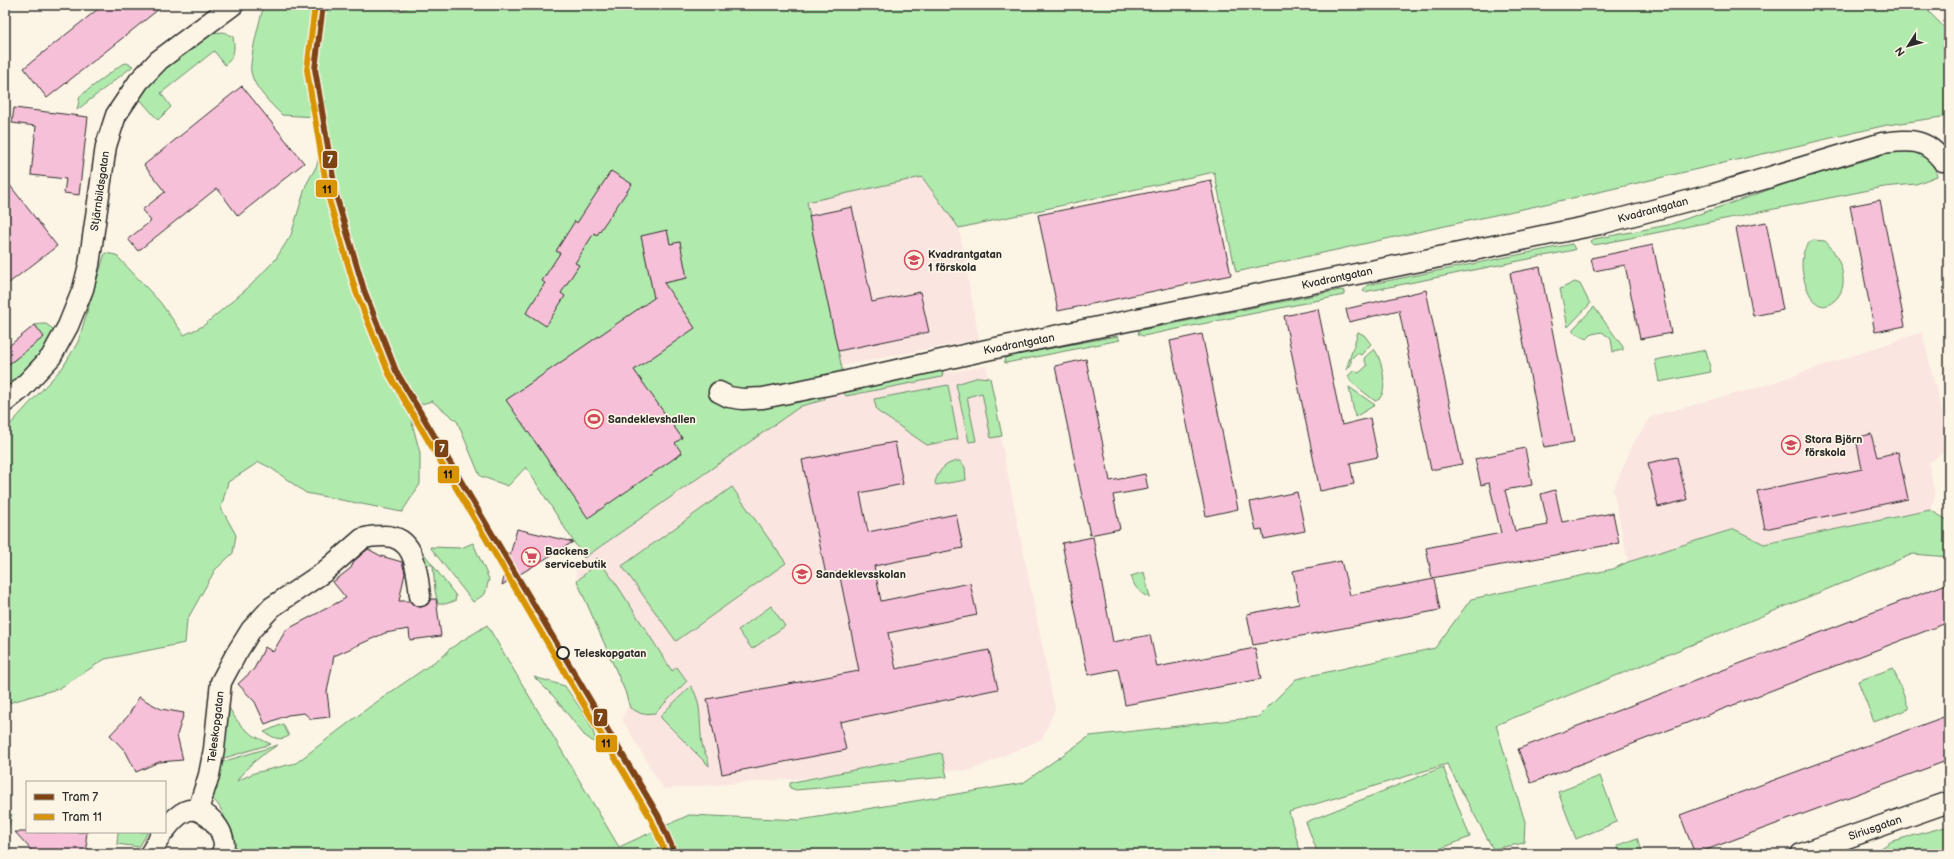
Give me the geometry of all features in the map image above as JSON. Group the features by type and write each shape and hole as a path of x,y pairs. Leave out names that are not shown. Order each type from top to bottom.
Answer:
{"street":[{"name":"Stjärnbildsgatan","path":"5,402 20,390 51,357 68,326 83,289 90,265 106,146 116,115 139,81 159,60 233,5"},
{"name":"Kvadrantgatan","path":"719,392 729,397 742,399 763,398 991,349 1600,224 1714,194 1882,143 1904,140 1917,142 1934,150 1947,164"},
{"name":"Teleskopgatan","path":"198,810 209,775 214,749 222,682 251,630 272,607 324,572 362,539 368,536 388,536 398,538 408,548 414,559 420,596"},
{"name":"Siriusgatan","path":"1801,854 1949,802"},
{"path":"166,828 173,819 187,810 198,810 211,818 218,827 223,840 223,852 221,854"},
{"path":"150,854 163,833"}],"shaded area":[{"name":"Kvadrantgatan 1 förskola","path":"922,177 959,228 979,339 841,366 838,351 929,332 872,302 852,207 809,216 806,202"},
{"name":"Stora Björn förskola","path":"1922,332 1949,441 1949,448 1929,463 1935,497 1930,510 1764,544 1734,529 1628,562 1613,490 1634,442 1652,416 1757,388"},
{"name":"Sandeklevsskolan","path":"986,366 1055,709 1042,739 969,771 918,769 663,789 622,719 629,703 577,580 575,569 584,558 599,547 801,406 847,390"}],"green space":[{"path":"264,5 388,5 396,12 413,5 1926,5 1929,12 1949,32 1949,116 1887,125 1586,195 1236,272 1214,172 959,228 922,177 807,202 846,388 941,370 943,371 942,377 846,396 843,391 825,397 824,400 801,406 584,558 526,467 508,486 480,476 457,421 432,401 408,408 420,453 420,484 402,512 306,493 271,468 259,462 228,482 221,508 236,535 233,553 215,570 187,620 185,643 105,659 60,688 5,704 5,430 63,367 78,342 105,253 116,255 160,302 184,335 203,326 250,286 275,260 291,235 306,185 317,165 321,143 315,117 282,115 259,90 251,72 255,39"},
{"path":"224,32 233,37 234,49 231,59 225,65 214,51 161,93 171,107 158,120 138,97 156,76 201,41 213,33"},
{"path":"127,63 133,66 77,110 80,96 122,64"},
{"path":"1896,151 1916,153 1927,159 1935,169 1937,176 1916,184 1884,187 1600,244 1593,245 1591,241 1594,239 1668,225 1791,182"},
{"path":"1813,240 1825,241 1830,246 1841,268 1843,285 1841,292 1829,305 1822,306 1816,303 1808,290 1803,274 1802,267 1805,249"},
{"path":"1572,244 1575,249 1574,250 1364,292 1363,290 1367,285"},
{"path":"1575,282 1580,284 1590,304 1568,327 1560,289"},
{"path":"1340,290 1344,291 1344,295 1143,336 1138,334 1139,331 1142,330"},
{"path":"1594,307 1623,347 1623,350 1613,352 1611,339 1602,332 1592,334 1587,339 1573,332 1573,329"},
{"path":"46,324 53,329 53,336 50,345 36,362 5,389 5,367 43,337 35,325"},
{"path":"1358,332 1364,335 1371,344 1361,355 1357,353 1351,359 1351,365 1346,370"},
{"path":"1117,336 1120,340 1006,363 1004,362 1005,358 1009,356"},
{"path":"1374,349 1380,360 1384,377 1383,392 1380,398 1375,401 1351,382 1348,376 1354,370 1359,373 1367,366 1364,358"},
{"path":"1706,350 1711,372 1659,382 1655,360"},
{"path":"979,377 990,378 1002,436 991,438 982,393 967,397 976,441 969,442 956,384"},
{"path":"948,385 958,439 927,445 877,411 874,399"},
{"path":"1349,387 1375,405 1355,417"},
{"path":"960,461 965,467 966,480 936,485 935,482 940,471 945,466"},
{"path":"732,487 786,563 676,641 622,566"},
{"path":"1930,510 1949,521 1949,557 1913,554 1496,725 1525,822 1524,843 1493,849 1447,764 1289,812 1301,854 229,854 226,821 220,807 208,795 217,790 222,762 278,745 255,761 245,770 237,781 254,773 296,763 368,708 447,653 447,651 452,647 487,625 619,847 689,815 800,820 1023,783 1090,736 1258,717 1296,679 1435,648 1471,599 1613,569 1628,562 1734,529 1764,544"},
{"path":"473,543 489,579 485,594 473,602 430,547 461,548"},
{"path":"425,555 433,565 421,564 421,556"},
{"path":"597,558 617,585 672,671 677,667 687,681 655,713 642,714 630,708 625,691 577,581 586,573"},
{"path":"433,566 456,596 455,601 445,604 438,604 435,591"},
{"path":"1144,572 1150,598 1138,589 1131,576"},
{"path":"771,606 785,626 752,649 738,630"},
{"path":"1893,668 1909,709 1874,722 1858,681"},
{"path":"534,677 565,686 588,722 595,737 595,743 584,735 555,698"},
{"path":"691,686 698,701 703,748 708,759 709,766 661,718 661,715"},
{"path":"226,701 234,716 244,728 255,736 271,744 221,759"},
{"path":"283,724 289,736 285,738 279,739 264,732"},
{"path":"940,753 942,754 947,777 796,790 790,788 790,783 798,781"},
{"path":"1443,767 1470,837 1427,854 1318,854 1306,822"},
{"path":"1600,776 1617,822 1576,839 1558,792"},
{"path":"12,814 7,831 9,854 5,854 5,818"},
{"path":"1949,826 1949,854 1872,854 1892,841"},
{"path":"118,833 147,833 139,847 117,844"},
{"path":"1637,838 1643,853 1620,854 1617,846"}],"building":[{"path":"103,5 164,5 47,98 24,68"},
{"path":"242,86 304,163 238,216 217,188 138,251 128,239 151,221 142,210 165,192 144,165"},
{"path":"14,108 88,117 79,195 64,193 66,179 31,175 36,126 12,123"},
{"path":"611,171 632,184 597,235 594,233 575,263 579,265 561,293 565,296 546,326 526,313 545,283 542,281 560,253 556,251 575,221 577,223"},
{"path":"5,179 57,246 5,286"},
{"path":"1211,180 1231,275 1058,311 1038,215"},
{"path":"1880,200 1905,326 1875,332 1850,206"},
{"path":"852,207 872,302 920,292 929,332 838,351 809,216"},
{"path":"1766,222 1783,310 1753,316 1736,228"},
{"name":"Sandeklevshallen","path":"667,230 670,244 680,242 687,278 664,283 695,328 634,370 682,438 675,443 682,453 588,518 506,400 654,298 641,236"},
{"path":"1653,245 1671,333 1640,339 1625,265 1594,271 1591,258"},
{"path":"1540,267 1574,442 1544,447 1510,273"},
{"path":"1426,290 1462,464 1431,470 1399,310 1349,322 1346,309"},
{"path":"1318,309 1342,425 1370,418 1378,457 1350,463 1354,484 1320,491 1284,316"},
{"path":"35,325 44,337 5,367 5,349"},
{"path":"1202,334 1238,509 1206,516 1170,341"},
{"path":"1086,359 1110,481 1145,474 1148,489 1113,495 1120,529 1090,535 1055,366"},
{"path":"1871,434 1877,457 1898,452 1908,499 1765,529 1757,491 1862,469 1856,438"},
{"path":"895,442 903,484 860,493 868,532 956,514 963,548 874,566 881,601 970,583 977,615 888,633 896,669 989,650 998,689 840,722 846,750 722,774 707,699 859,671 839,572 826,575 802,460"},
{"path":"1525,448 1532,485 1505,490 1515,531 1548,525 1541,494 1555,490 1562,522 1613,513 1619,543 1432,578 1426,548 1501,533 1489,483 1481,485 1475,459"},
{"path":"1677,457 1687,500 1658,507 1648,463"},
{"path":"1297,492 1305,531 1264,539 1262,529 1256,530 1250,502"},
{"path":"517,529 573,542 502,585"},
{"path":"1093,537 1113,642 1150,635 1157,667 1255,648 1261,679 1125,705 1118,669 1088,675 1062,543"},
{"path":"368,549 381,556 402,562 405,573 399,601 410,601 415,606 421,607 427,605 431,599 436,599 441,636 410,640 409,629 385,633 334,656 327,692 330,717 311,719 304,713 288,715 265,724 255,702 238,684 254,669 265,647 273,652 286,630 346,598 333,582 351,568 354,561"},
{"path":"1341,561 1350,595 1434,579 1440,610 1253,645 1247,614 1299,604 1293,571"},
{"path":"1949,583 1949,622 1531,783 1518,749"},
{"path":"139,697 161,709 184,713 177,735 183,760 159,762 136,772 126,752 110,735 128,716"},
{"path":"1949,715 1949,760 1695,854 1680,815"},
{"path":"15,832 87,833 86,840 88,854 35,854"}],"tram line":[{"name":"11","path":"315,5 307,70 328,196 356,292 389,374 651,819 666,854"},
{"name":"7","path":"323,5 315,69 336,195 364,290 396,371 658,815 675,854"}],"place":[{"name":"Kvadrantgatan 1 förskola","path":"914,260"},
{"name":"Sandeklevshallen","path":"594,419"},
{"name":"Stora Björn förskola","path":"1791,445"},
{"name":"Backens servicebutik","path":"531,557"},
{"name":"Sandeklevsskolan","path":"802,574"},
{"name":"Teleskopgatan","path":"563,653"}]}
